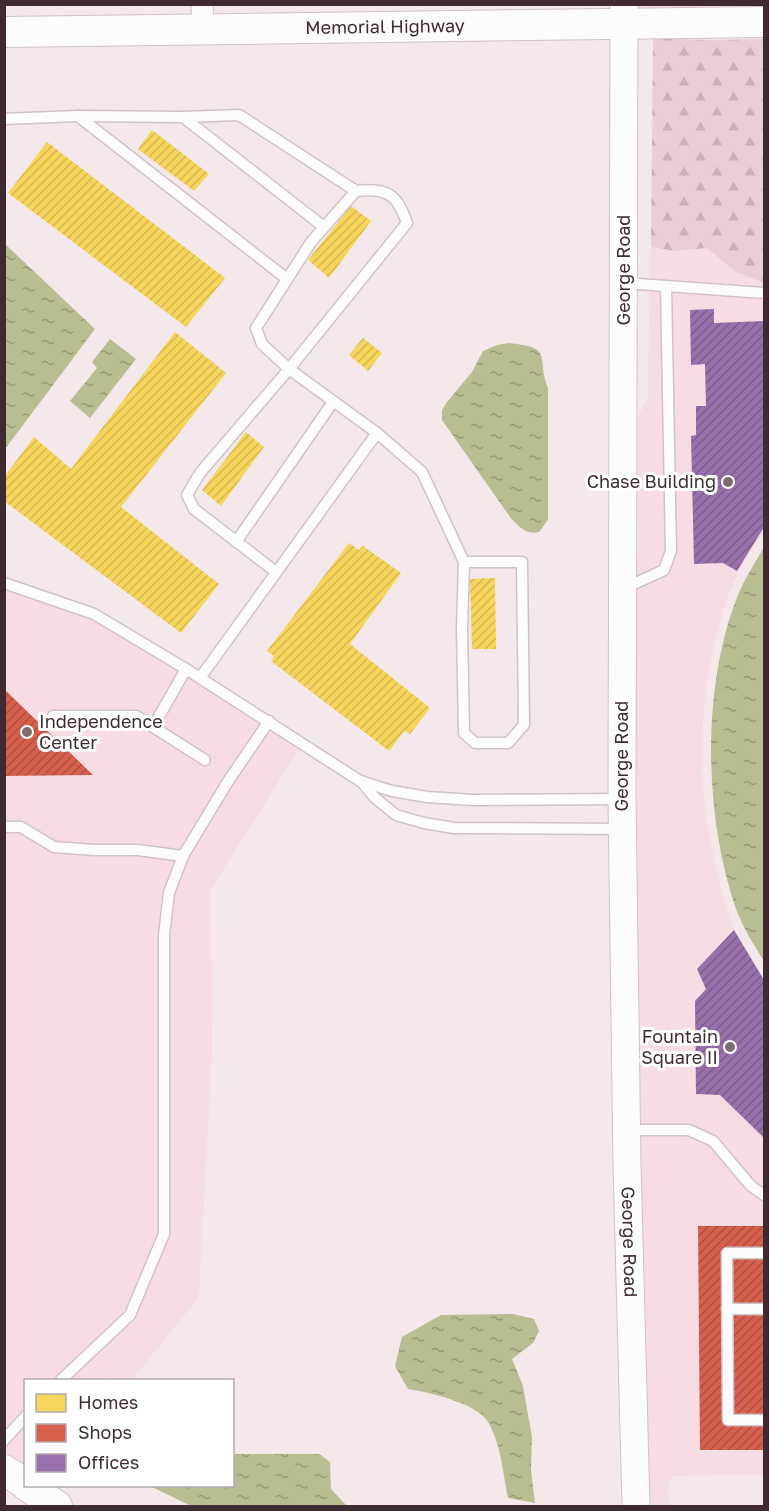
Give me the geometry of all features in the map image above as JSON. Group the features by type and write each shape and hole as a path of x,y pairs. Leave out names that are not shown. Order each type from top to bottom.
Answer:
{"main road":[{"name":"Memorial Highway","path":"4,32 203,17 624,14 765,22"},
{"path":"4,1470 24,1484"},
{"path":"29,1487 57,1506"}],"street":[{"name":"George Road","path":"624,14 622,829 626,1130 636,1506"}],"lane":[{"path":"4,119 239,115 356,191 376,189 396,199 407,223 289,369 200,473 187,495 194,509 276,572"},
{"path":"77,116 287,279"},
{"path":"183,117 324,227"},
{"path":"356,191 311,242 256,328 262,344 289,369 377,432 422,472 464,562 462,628 464,733 475,743 508,743 524,724 522,562 464,562"},
{"path":"624,283 765,293"},
{"path":"622,589 664,570 671,551 666,286"},
{"path":"236,542 333,402"},
{"path":"200,678 377,432"},
{"path":"4,583 94,614 269,721 360,781 374,797 396,815 434,825 484,830 622,829"},
{"path":"153,727 186,669"},
{"path":"53,716 136,716 205,760"},
{"path":"63,1379 130,1315 164,1234 164,935 169,893 183,856 269,721"},
{"path":"360,781 392,791 427,797 474,800 622,799"},
{"path":"4,827 21,827 54,847 138,850 183,856"},
{"path":"626,1130 689,1130 713,1141 752,1186 765,1195"},
{"path":"765,1252 727,1254 728,1420 765,1420"},
{"path":"727,1309 765,1309"},
{"path":"4,1440 24,1418"}],"shaded area":[{"path":"635,5 764,5 764,10 635,11"},
{"path":"650,247 675,251 707,248 736,272 764,283 764,531 743,564 729,593 717,633 709,667 703,721 702,776 706,818 720,885 746,971 764,992 764,1474 674,1476 668,1486 669,1506 647,1506 633,799 634,423 648,398"},
{"path":"5,584 124,634 303,743 211,889 212,1051 199,1297 133,1379 106,1377 101,1379 24,1379 24,1469 5,1456"}],"green space":[{"path":"653,38 764,39 764,283 736,272 707,248 675,251 651,247"}],"water":[{"path":"4,243 95,329 5,449 4,448"},
{"path":"110,339 136,359 90,418 70,401 97,368 92,362"},
{"path":"509,343 538,351 541,355 548,388 548,520 539,532 534,533 520,527 510,517 442,420 442,410 472,372 483,351"},
{"path":"764,547 764,961 739,916 725,873 713,793 711,752 718,670 726,631 738,595"},
{"path":"513,1314 534,1319 539,1331 533,1343 512,1359 523,1386 532,1437 531,1470 535,1503 508,1498 496,1440 488,1422 482,1415 463,1404 408,1389 395,1366 402,1337 441,1315"},
{"path":"234,1454 319,1454 330,1462 331,1489 347,1506 191,1506 152,1487 234,1487"}],"building: Homes":[{"path":"152,130 209,174 194,191 138,149"},
{"path":"47,142 225,278 186,327 8,193"},
{"path":"351,206 371,221 329,278 308,260"},
{"path":"175,332 226,373 121,507 219,584 181,633 4,501 4,477 34,437 71,469"},
{"path":"363,338 382,353 368,371 349,355"},
{"path":"246,432 264,447 221,506 202,490"},
{"path":"349,543 359,550 363,546 401,573 350,644 430,708 410,734 404,731 389,751 271,661 274,656 267,651"},
{"path":"495,578 496,649 472,649 470,579"}],"building: Shops":[{"name":"Independence Center","path":"4,689 93,775 4,776"},
{"path":"698,1226 764,1226 764,1450 700,1450"}],"building: Offices":[{"name":"Chase Building","path":"714,309 714,323 764,321 764,527 737,571 723,563 694,564 691,436 696,435 696,406 706,406 705,364 691,365 690,310"},
{"name":"Fountain Square II","path":"734,930 764,980 764,1138 720,1095 696,1094 695,1001 706,989 697,969"}],"place":[{"name":"Chase Building","path":"728,482"},
{"name":"Independence Center","path":"27,732"},
{"name":"Fountain Square II","path":"730,1047"}]}
